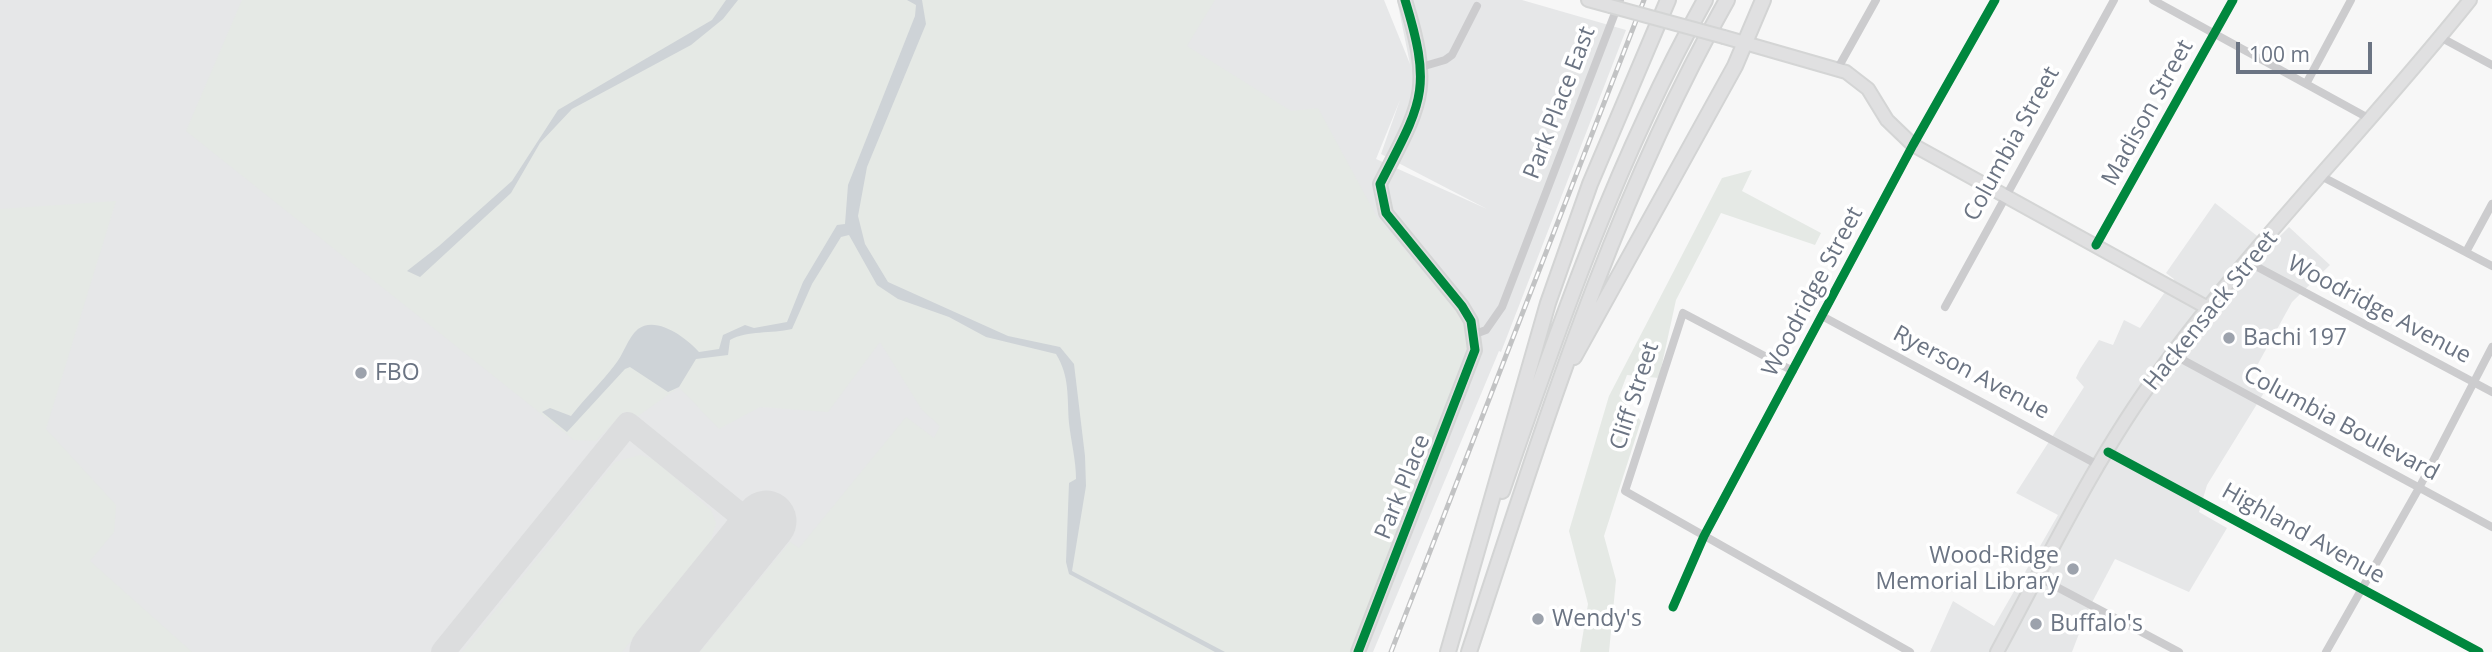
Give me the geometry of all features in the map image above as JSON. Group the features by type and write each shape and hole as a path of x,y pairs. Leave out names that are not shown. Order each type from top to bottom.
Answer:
{"highway":[{"path":"1460,615 1548,303 1590,184 1668,0"},
{"path":"1448,652 1587,248 1652,100 1705,0"},
{"path":"1469,652 1588,296 1644,163 1697,53 1727,0"},
{"path":"1567,363 1583,345 1735,66 1763,0"}],"main road":[{"path":"1405,0 1421,67 1418,108 1380,184 1380,194 1386,213 1462,306 1475,334"},
{"path":"1588,0 1615,3 1659,19 1838,68 1868,89 1887,120 1913,145 2208,308"},
{"name":"Hackensack Street","path":"1997,652 2108,452 2172,354 2470,0"},
{"name":"Park Place","path":"1358,652 1470,369 1475,334"}],"street":[{"path":"1838,68 1876,0"},
{"name":"Woodridge Street","path":"1673,607 1704,536 1913,145 1995,0"},
{"name":"Columbia Street","path":"1945,307 2114,0"},
{"path":"2153,0 2370,119"},
{"name":"Madison Street","path":"2096,245 2233,0"},
{"path":"2306,84 2351,0"},
{"name":"Park Place East","path":"1475,334 1486,330 1502,307 1615,3"},
{"path":"1421,67 1446,60 1452,55 1476,6"},
{"path":"2440,37 2492,65"},
{"path":"2321,176 2492,266"},
{"path":"2466,252 2492,204"},
{"name":"Woodridge Avenue","path":"2248,262 2492,392"},
{"name":"Cliff Street","path":"1704,536 1625,491 1682,313 1793,371"},
{"name":"Ryerson Avenue","path":"1822,316 2100,466"},
{"path":"2326,652 2419,488 2492,346"},
{"name":"Columbia Boulevard","path":"2172,354 2492,527"},
{"name":"Highland Avenue","path":"2108,452 2479,652"},
{"path":"1704,536 1910,652"},
{"path":"2038,577 2179,652"}],"shaded area":[{"path":"0,0 1384,0 1410,64 1397,0 1522,0 1626,30 1501,352 1499,351 1373,652 0,652","holes":["1400,100 1381,154 1487,209 1376,159"]},
{"path":"242,0 1215,0 1187,46 1291,111 1318,108 1377,217 1475,334 1358,652 700,652 790,542 799,548 906,417 934,438 940,426 922,410 880,342 828,412 760,407 719,429 679,387 638,416 624,412 596,441 574,440 186,131"},
{"path":"726,0 738,0 723,19 691,45 572,109 540,143 511,193 420,277 407,271 512,181 558,110 712,20"},
{"path":"907,0 922,0 926,24 867,167 858,216 865,244 888,282 1008,336 1060,347 1074,364 1085,456 1086,486 1072,571 1225,652 1215,652 1069,574 1066,562 1069,483 1076,479 1076,472 1066,379 1056,354 986,337 949,317 898,299 877,285 849,235 841,237 812,284 792,329 744,335 730,340 728,355 696,359 679,387 668,392 630,367 625,369 567,432 542,412 550,408 571,416 617,362 634,332 645,325 662,326 671,330 699,352 719,349 723,335 745,325 754,328 787,322 803,282 837,225 845,224 848,185 915,16 916,5"},
{"path":"1752,170 1742,191 1821,233 1815,245 1721,213 1676,300 1659,378 1627,375 1619,396 1641,421 1604,536 1616,580 1609,652 1580,652 1588,604 1569,531 1609,396 1722,178"},
{"path":"116,201 46,429 116,505 114,532 90,561 192,652 0,652 0,209"},
{"path":"2215,203 2270,246 2289,227 2330,265 2292,302 2248,382 2265,391 2207,485 2199,512 2227,528 2189,592 2115,559 2088,610 2072,652 1930,652 1953,601 1994,626 2058,515 2016,493 2084,387 2076,378 2080,369 2099,340 2113,345 2124,320 2140,328 2174,279 2166,273"},
{"path":"640,455 655,460 711,510 716,523 710,544 622,652 462,652 615,462"}],"taxiway":[{"path":"443,652 628,424 759,530"}],"runway":[{"path":"660,652 766,521"}],"railway":[{"path":"1391,652 1644,0"}],"cycle path":[{"path":"1358,652 1475,350 1471,321 1462,306 1386,213 1380,184 1406,133 1419,95 1419,56 1405,0"},
{"path":"1673,607 1704,536 1913,145 1995,0"},
{"path":"2096,245 2233,0"},
{"path":"2108,452 2479,652"}],"place":[{"name":"Bachi 197","path":"2229,338"},
{"name":"FBO","path":"361,373"},
{"name":"Wood-Ridge Memorial Library","path":"2073,569"},
{"name":"Wendy's","path":"1538,619"},
{"name":"Buffalo's","path":"2036,624"}]}
